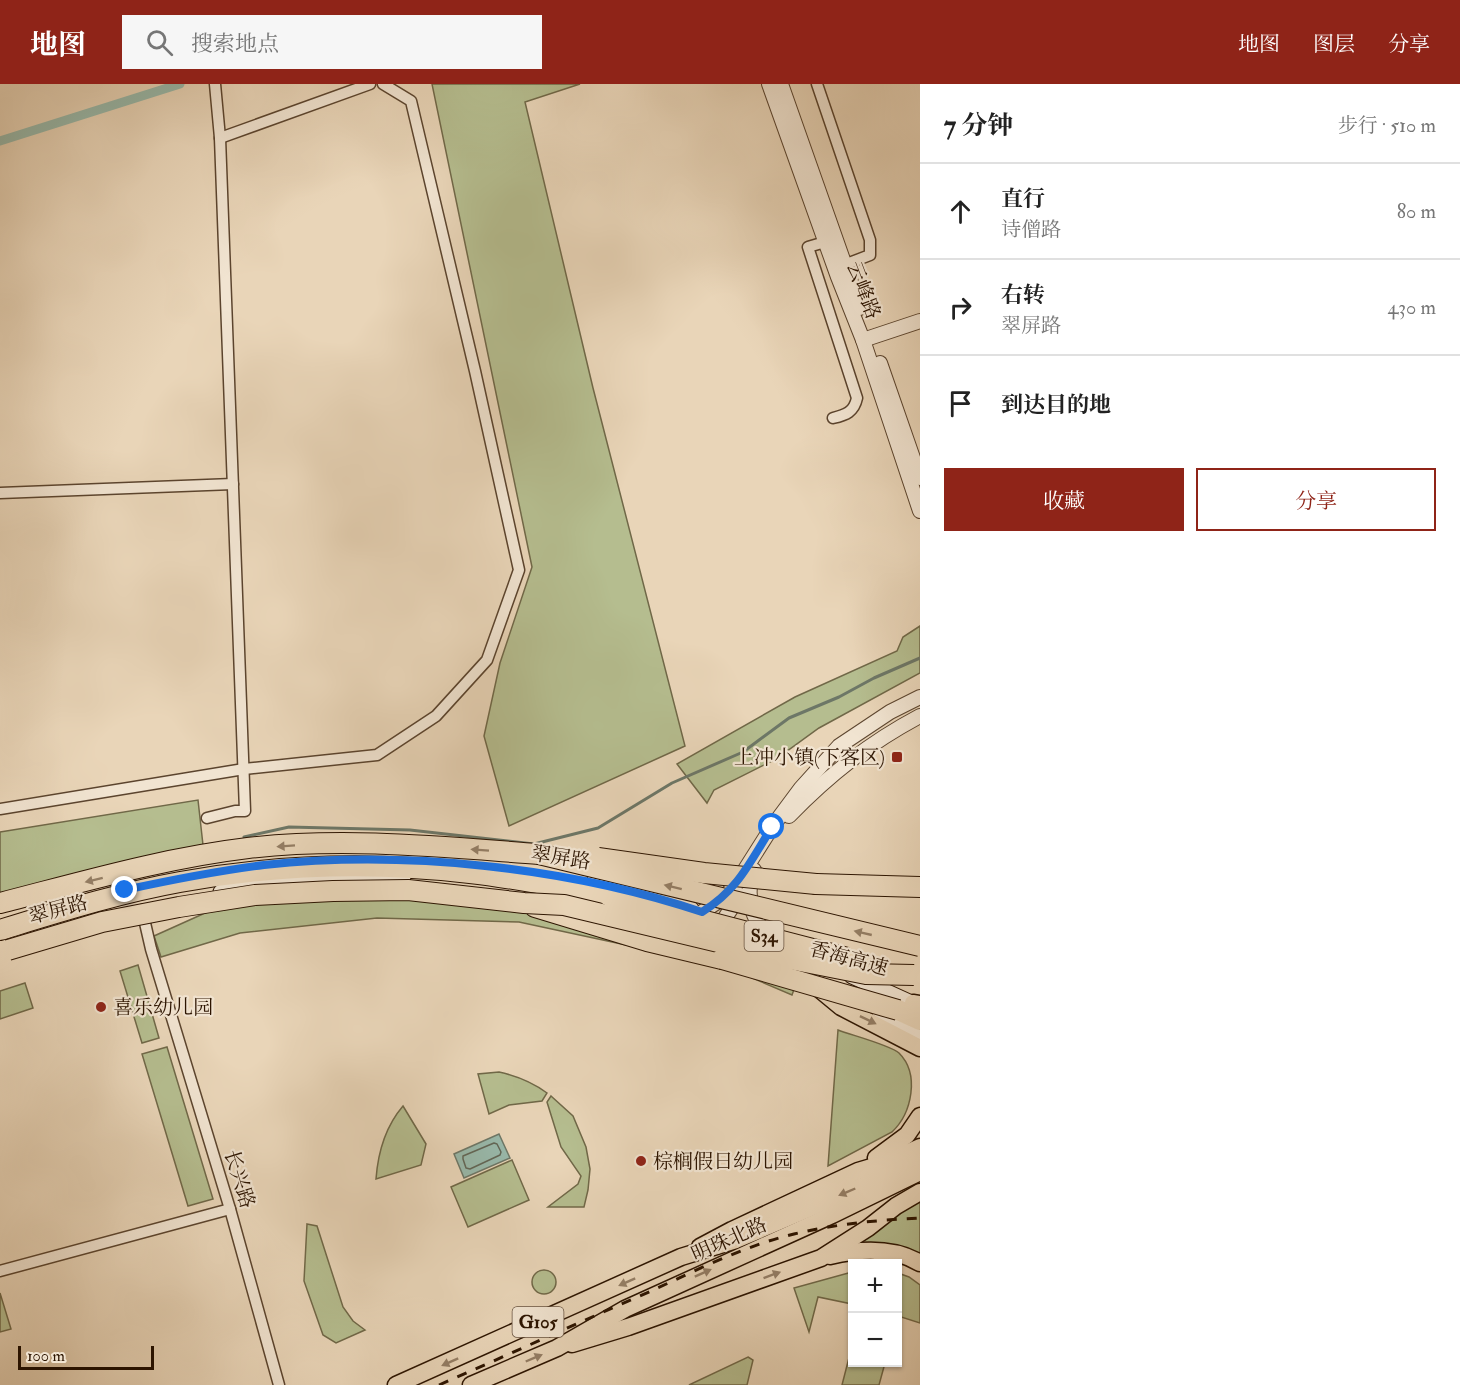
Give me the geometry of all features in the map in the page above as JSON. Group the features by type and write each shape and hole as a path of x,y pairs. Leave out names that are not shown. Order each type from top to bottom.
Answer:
{"highway":[{"name":"香海高速","path":"0,903 166,862 248,848 331,842 411,844 539,854 920,945"},
{"path":"539,854 617,859 704,873 816,884 920,887"},
{"name":"香海高速","path":"0,930 96,902 180,882 252,872 333,867 409,868 471,873 609,896 917,975"},
{"path":"2,950 102,922 255,895 408,890 524,903 564,905 785,958 866,974 917,975"},
{"path":"524,903 647,941 722,959 888,1008 918,1008"}],"main road":[{"name":"翠屏路","path":"0,925 125,890 266,865 412,860 531,873 618,888 702,912 726,920 918,1008"},
{"name":"翠屏路","path":"2,950 100,919 244,887 315,877 410,877 546,893 614,908 699,932 803,976"},
{"path":"803,976 841,1007 916,1043 920,1062"},
{"path":"858,1171 899,1143 920,1116"},
{"name":"明珠北路","path":"396,1385 681,1257 732,1230 858,1171 885,1163 920,1147"},
{"name":"明珠北路","path":"681,1257 736,1240 920,1161"},
{"name":"明珠北路","path":"471,1385 557,1348 625,1309 832,1215 920,1172"},
{"name":"明珠北路","path":"557,1348 628,1327 821,1258 920,1192"},
{"path":"821,1258 848,1252 872,1251 895,1253 920,1263"}],"street":[{"path":"207,818 235,811 245,811 220,138 215,84"},
{"path":"220,138 370,84"},
{"path":"0,809 244,769 377,755 436,716 487,660 519,570 475,370 411,101 383,84"},
{"name":"云峰路","path":"770,84 825,242 867,339 920,478"},
{"name":"云峰路","path":"781,84 843,265 920,511"},
{"path":"817,84 870,240 870,255 843,265"},
{"path":"825,242 808,247 857,392 856,405 851,412 838,417"},
{"path":"867,339 920,321"},
{"path":"0,492 233,484"},
{"path":"751,954 735,939 726,920 734,887 772,827 795,795 839,746 890,712 920,697"},
{"path":"699,932 711,930 726,920 789,816 820,784 854,756 920,716"},
{"path":"753,872 749,891 751,905 757,924 769,940"},
{"path":"702,912 722,899 734,887"},
{"name":"长兴路","path":"142,910 279,1385"},
{"path":"0,1271 230,1209"}],"green space":[{"path":"432,84 580,84 525,102 593,388 685,746 509,826 484,736 500,663 532,567"},
{"path":"920,626 920,673 819,728 776,759 714,790 707,803 677,764 795,697 897,651 903,637"},
{"path":"198,800 203,845 200,851 0,898 0,832"},
{"path":"245,895 538,902 796,984 792,995 724,966 519,922 377,918 240,933 161,957 154,936"},
{"path":"138,965 159,1038 142,1043 120,971"},
{"path":"25,983 33,1008 0,1019 0,991"},
{"path":"838,1030 899,1053 910,1072 911,1093 904,1115 892,1132 828,1166"},
{"path":"167,1047 213,1199 188,1206 142,1054"},
{"path":"499,1072 524,1080 547,1093 542,1101 509,1105 489,1114 478,1074"},
{"path":"551,1096 573,1116 586,1147 590,1169 584,1207 548,1207 578,1184 581,1176 561,1147 547,1102"},
{"path":"403,1106 426,1144 421,1165 376,1179 384,1140 391,1122"},
{"path":"512,1160 529,1200 468,1227 451,1187"},
{"path":"920,1201 920,1255 854,1244 917,1202"},
{"path":"307,1224 317,1226 343,1307 353,1321 365,1330 336,1343 323,1335 304,1281"},
{"path":"544,1270 553,1273 556,1282 553,1291 544,1294 535,1291 532,1282 535,1273"},
{"path":"848,1273 848,1303 818,1297 809,1332 794,1288"},
{"path":"902,1274 920,1285 920,1323 902,1317"},
{"path":"0,1293 11,1329 0,1332"},
{"path":"748,1357 753,1360 747,1385 689,1385"},
{"path":"848,1362 848,1367 884,1367 879,1385 842,1385"}],"water":[{"path":"499,1134 510,1158 464,1178 454,1154"}],"waterway":[{"path":"0,141 180,84"},
{"path":"244,837 289,827 410,830 534,844 598,828 672,783 743,752 789,718 920,658"}],"railway":[{"path":"439,1385 757,1245 825,1228 872,1221 920,1218"}],"place":[{"name":"上冲小镇(下客区)","path":"897,757"},
{"name":"喜乐幼儿园","path":"101,1007"},
{"name":"棕榈假日幼儿园","path":"641,1161"}],"route":[{"path":"125,890 266,865 412,860 552,876 618,888 702,912 722,899 734,887 772,827"}]}
